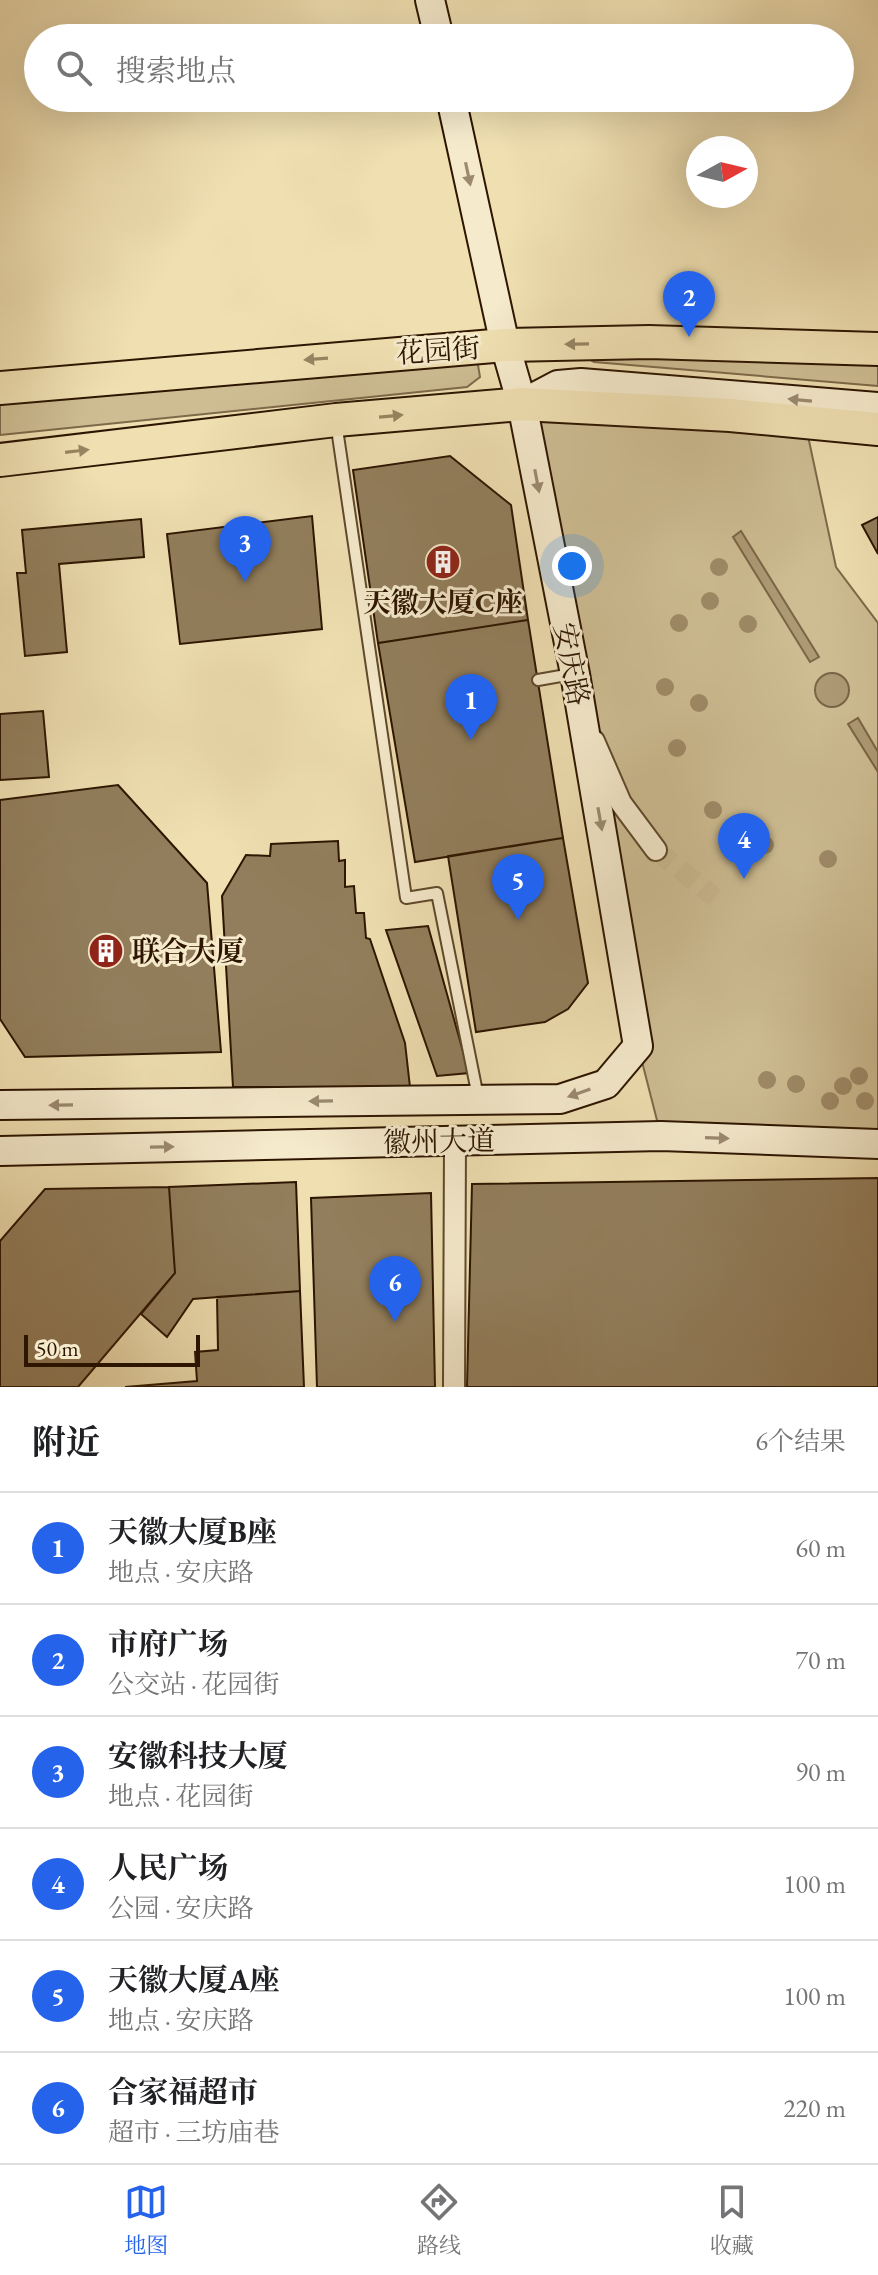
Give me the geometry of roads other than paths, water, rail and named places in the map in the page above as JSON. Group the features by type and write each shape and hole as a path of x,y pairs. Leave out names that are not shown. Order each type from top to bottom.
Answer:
{"main road":[{"path":"435,1 437,24"},
{"name":"安庆路","path":"454,112 505,345 522,404 575,674 638,1046"},
{"name":"花园街","path":"0,388 505,345 649,342 878,349"},
{"path":"522,404 558,385 581,383 878,407"},
{"path":"0,460 336,420 522,404 714,414 878,429"},
{"name":"徽州大道","path":"0,1105 560,1099 606,1084 638,1046"},
{"name":"徽州大道","path":"0,1151 661,1136 878,1144"}],"street":[{"path":"581,712 621,803 656,850"},
{"path":"454,1387 455,1140"}],"lane":[{"path":"336,420 406,898 437,893 479,1098"},
{"path":"538,680 575,674"}],"tunnel":[{"path":"656,850 715,898"}],"place":[{"name":"市府广场","path":"689,337"},
{"name":"天徽大厦C座","path":"443,562"},
{"name":"安徽科技大厦","path":"245,582"},
{"name":"天徽大厦B座","path":"471,740"},
{"name":"人民广场","path":"744,879"},
{"name":"天徽大厦A座","path":"518,920"},
{"name":"联合大厦","path":"106,951"},
{"name":"合家福超市","path":"395,1322"}]}
